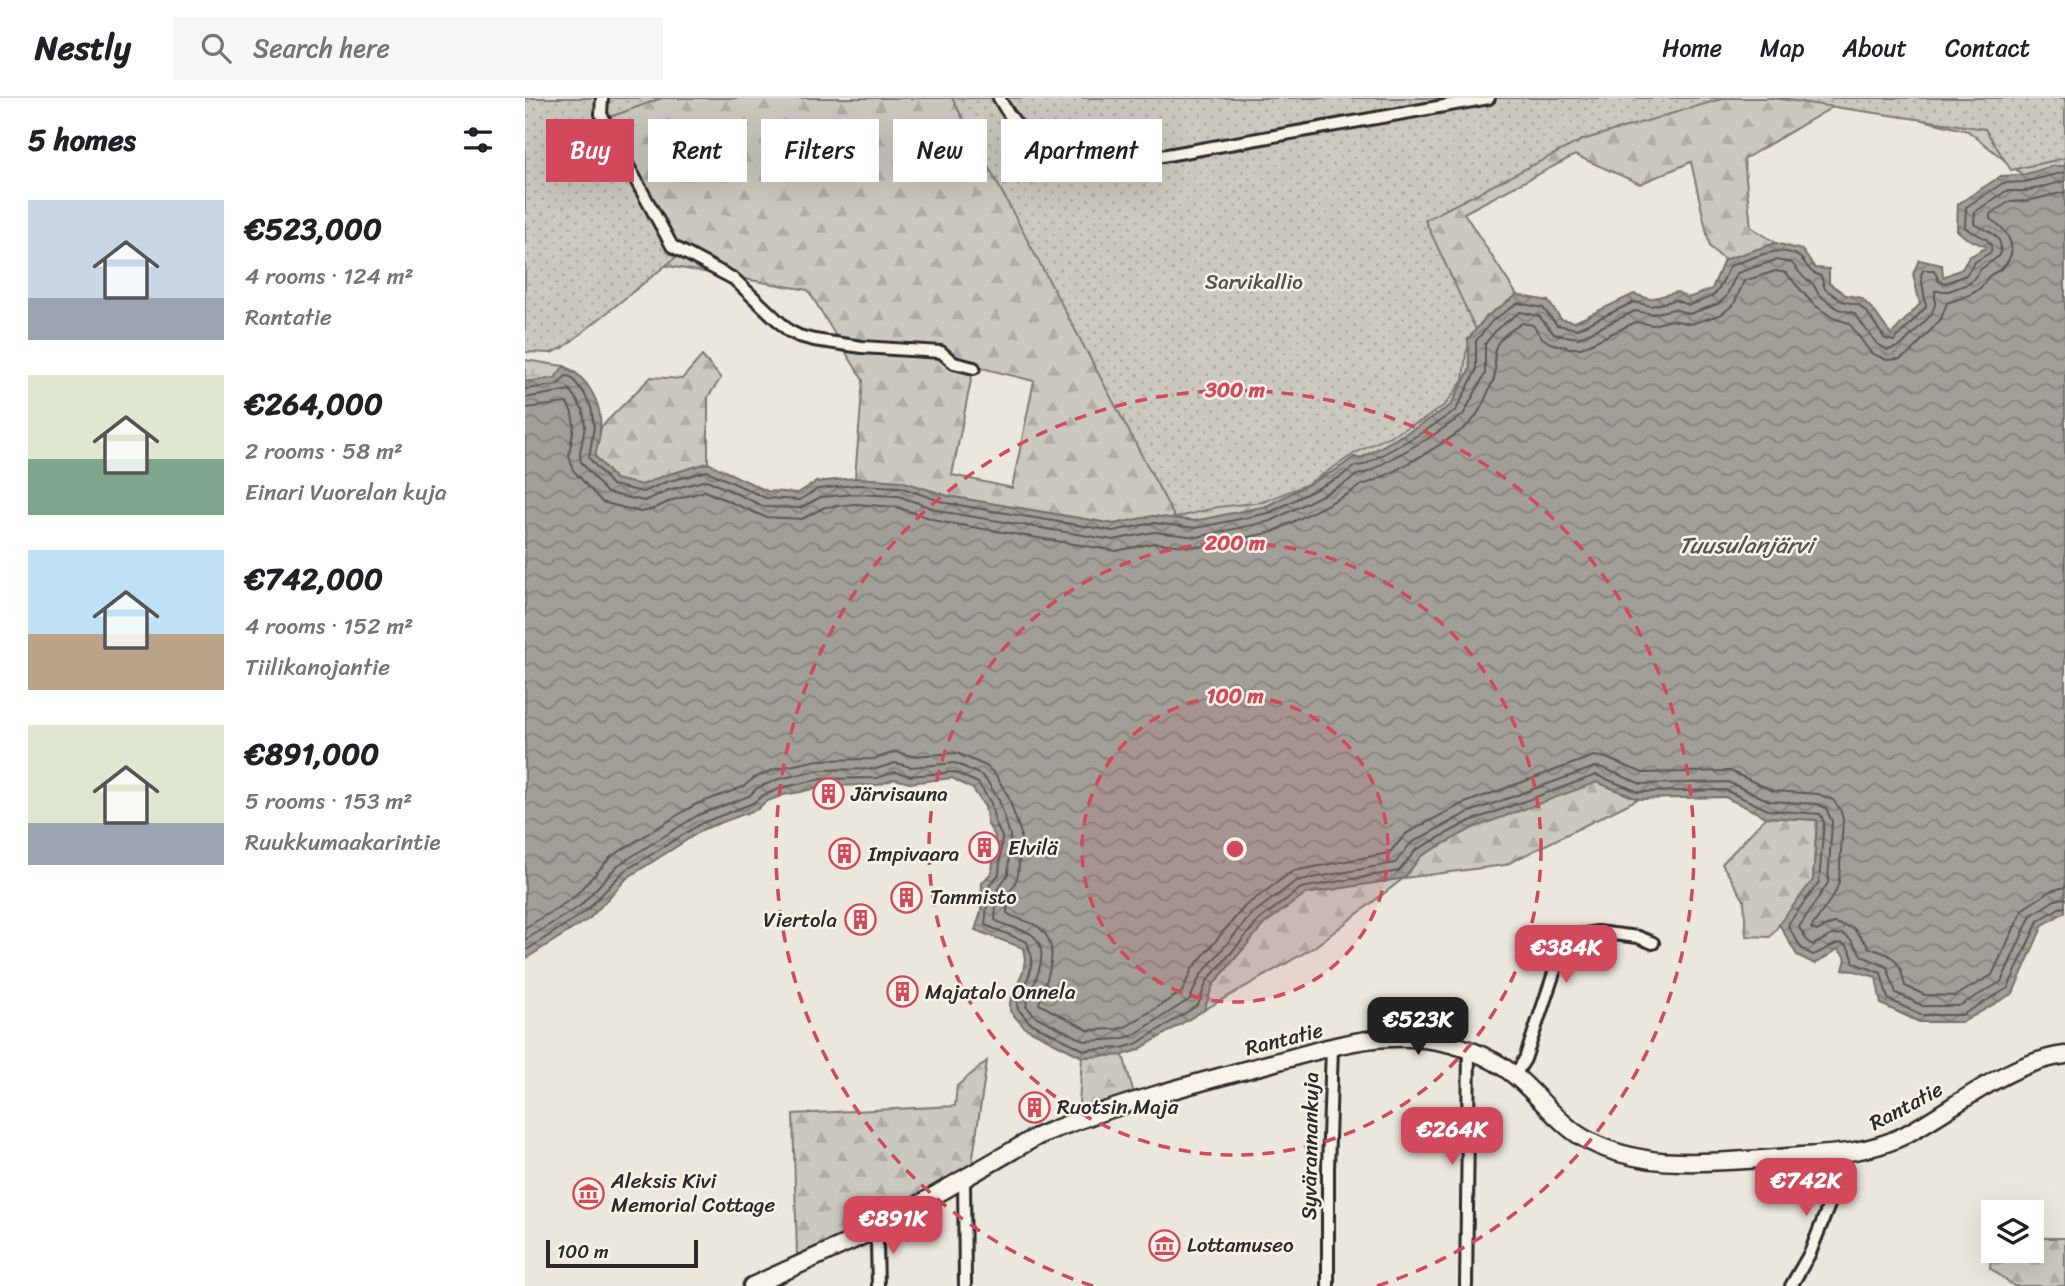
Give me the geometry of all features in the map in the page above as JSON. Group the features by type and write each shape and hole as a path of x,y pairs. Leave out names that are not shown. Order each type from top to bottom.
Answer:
{"street":[{"path":"602,98 601,114 609,131 672,246 734,279 789,331 827,342 941,352 954,362 974,368"},
{"path":"999,98 1010,118 1025,135 1043,148 1062,157 1113,161 1156,157 1489,98"},
{"path":"1515,1075 1525,1059 1558,961 1570,941 1579,935 1597,932 1638,937 1653,943"},
{"name":"Rantatie","path":"753,1286 873,1231 1035,1137 1081,1119 1210,1079 1332,1048 1389,1038 1428,1039 1469,1049 1515,1075 1570,1129 1605,1148 1678,1163 1741,1161 1871,1149 1901,1137 2007,1075 2047,1058 2065,1055"},
{"name":"Syvärannankuja","path":"1328,1286 1332,1048"},
{"path":"1466,1286 1469,1049"},
{"path":"1791,1286 1810,1252 1842,1172 1842,1153"},
{"path":"964,1178 965,1286"},
{"path":"873,1231 877,1244 878,1286"}],"green space":[{"path":"525,98 2065,98 2065,166 2053,166 2023,175 1968,131 1843,101 1744,159 1751,227 1776,243 1724,260 1710,247 1691,162 1640,184 1575,155 1464,213 1517,295 1487,316 1468,339 1470,368 1451,405 1421,425 1359,459 1354,457 1337,470 1267,506 1195,521 1153,516 1114,524 948,496 901,481 855,478 863,380 843,348 940,355 972,375 952,475 1012,488 1034,381 974,366 941,350 839,341 808,290 663,265 594,182 634,182 634,119 546,119 546,123"},
{"path":"525,98 662,98 604,119 546,119 546,182 633,182 675,258 563,348 551,353 525,352"},
{"name":"Sarvikallio","path":"952,98 1725,98 1582,140 1425,220 1476,330 1466,353 1463,380 1446,404 1423,420 1357,452 1308,484 1263,502 1218,507 1175,518 987,164 987,119 963,119"},
{"path":"1773,98 2065,98 2065,158 2011,170 1985,129"},
{"path":"702,356 721,378 708,397 708,463 663,476 643,485 615,480 595,456 601,427 651,377 682,379"},
{"path":"525,360 564,366 556,378 525,382"},
{"path":"1597,782 1638,799 1505,865 1404,878 1421,856 1473,827"},
{"path":"1766,817 1817,820 1813,880 1770,937 1746,936 1744,900 1722,864"},
{"path":"1404,878 1313,948 1204,1010 1213,985 1264,924 1305,894"},
{"path":"1123,1055 1136,1101 1078,1118 1082,1057"},
{"path":"987,1061 972,1164 866,1225 797,1255 793,1114 955,1106 957,1086"},
{"path":"2044,1238 2065,1238 2065,1286 2014,1286 1990,1268 1990,1263 2044,1263"}],"water":[{"name":"Tuusulanjärvi","path":"2053,166 2065,166 2065,912 2043,925 2013,993 1963,1022 1919,1022 1881,1004 1876,977 1843,970 1846,958 1838,949 1815,964 1797,955 1779,924 1813,880 1817,820 1766,817 1725,797 1638,799 1597,782 1473,828 1421,856 1404,878 1305,894 1264,924 1213,985 1204,1010 1138,1050 1123,1055 1082,1057 1025,1028 1010,1011 1010,1002 1023,972 1023,948 975,930 981,912 982,883 992,872 995,836 988,825 985,807 973,789 952,778 909,783 895,779 878,785 822,786 765,802 758,809 704,829 627,878 590,918 525,959 525,382 555,378 564,366 580,377 592,392 599,410 600,432 595,456 615,479 642,485 708,463 767,491 798,493 816,482 855,478 901,481 948,496 1114,524 1153,516 1195,521 1267,506 1336,470 1355,457 1360,459 1451,405 1470,369 1468,339 1487,316 1517,295 1548,301 1561,319 1575,322 1634,294 1650,299 1677,292 1688,298 1712,289 1724,260 1776,243 1802,250 1815,268 1829,269 1829,283 1846,295 1861,298 1891,335 1920,304 1913,274 1919,260 1942,265 1943,277 1962,269 1969,257 1987,247 1966,238 1957,230 1958,204 2001,176 2023,175"}],"place":[{"name":"Järvisauna","path":"828,794"},
{"name":"Elvilä","path":"985,848"},
{"name":"Impivaara","path":"845,854"},
{"name":"Tammisto","path":"907,897"},
{"name":"Viertola","path":"860,920"},
{"name":"Majatalo Onnela","path":"902,992"},
{"name":"Ruotsin Maja","path":"1034,1107"},
{"name":"Aleksis Kivi Memorial Cottage","path":"588,1193"},
{"name":"Lottamuseo","path":"1164,1245"}]}
